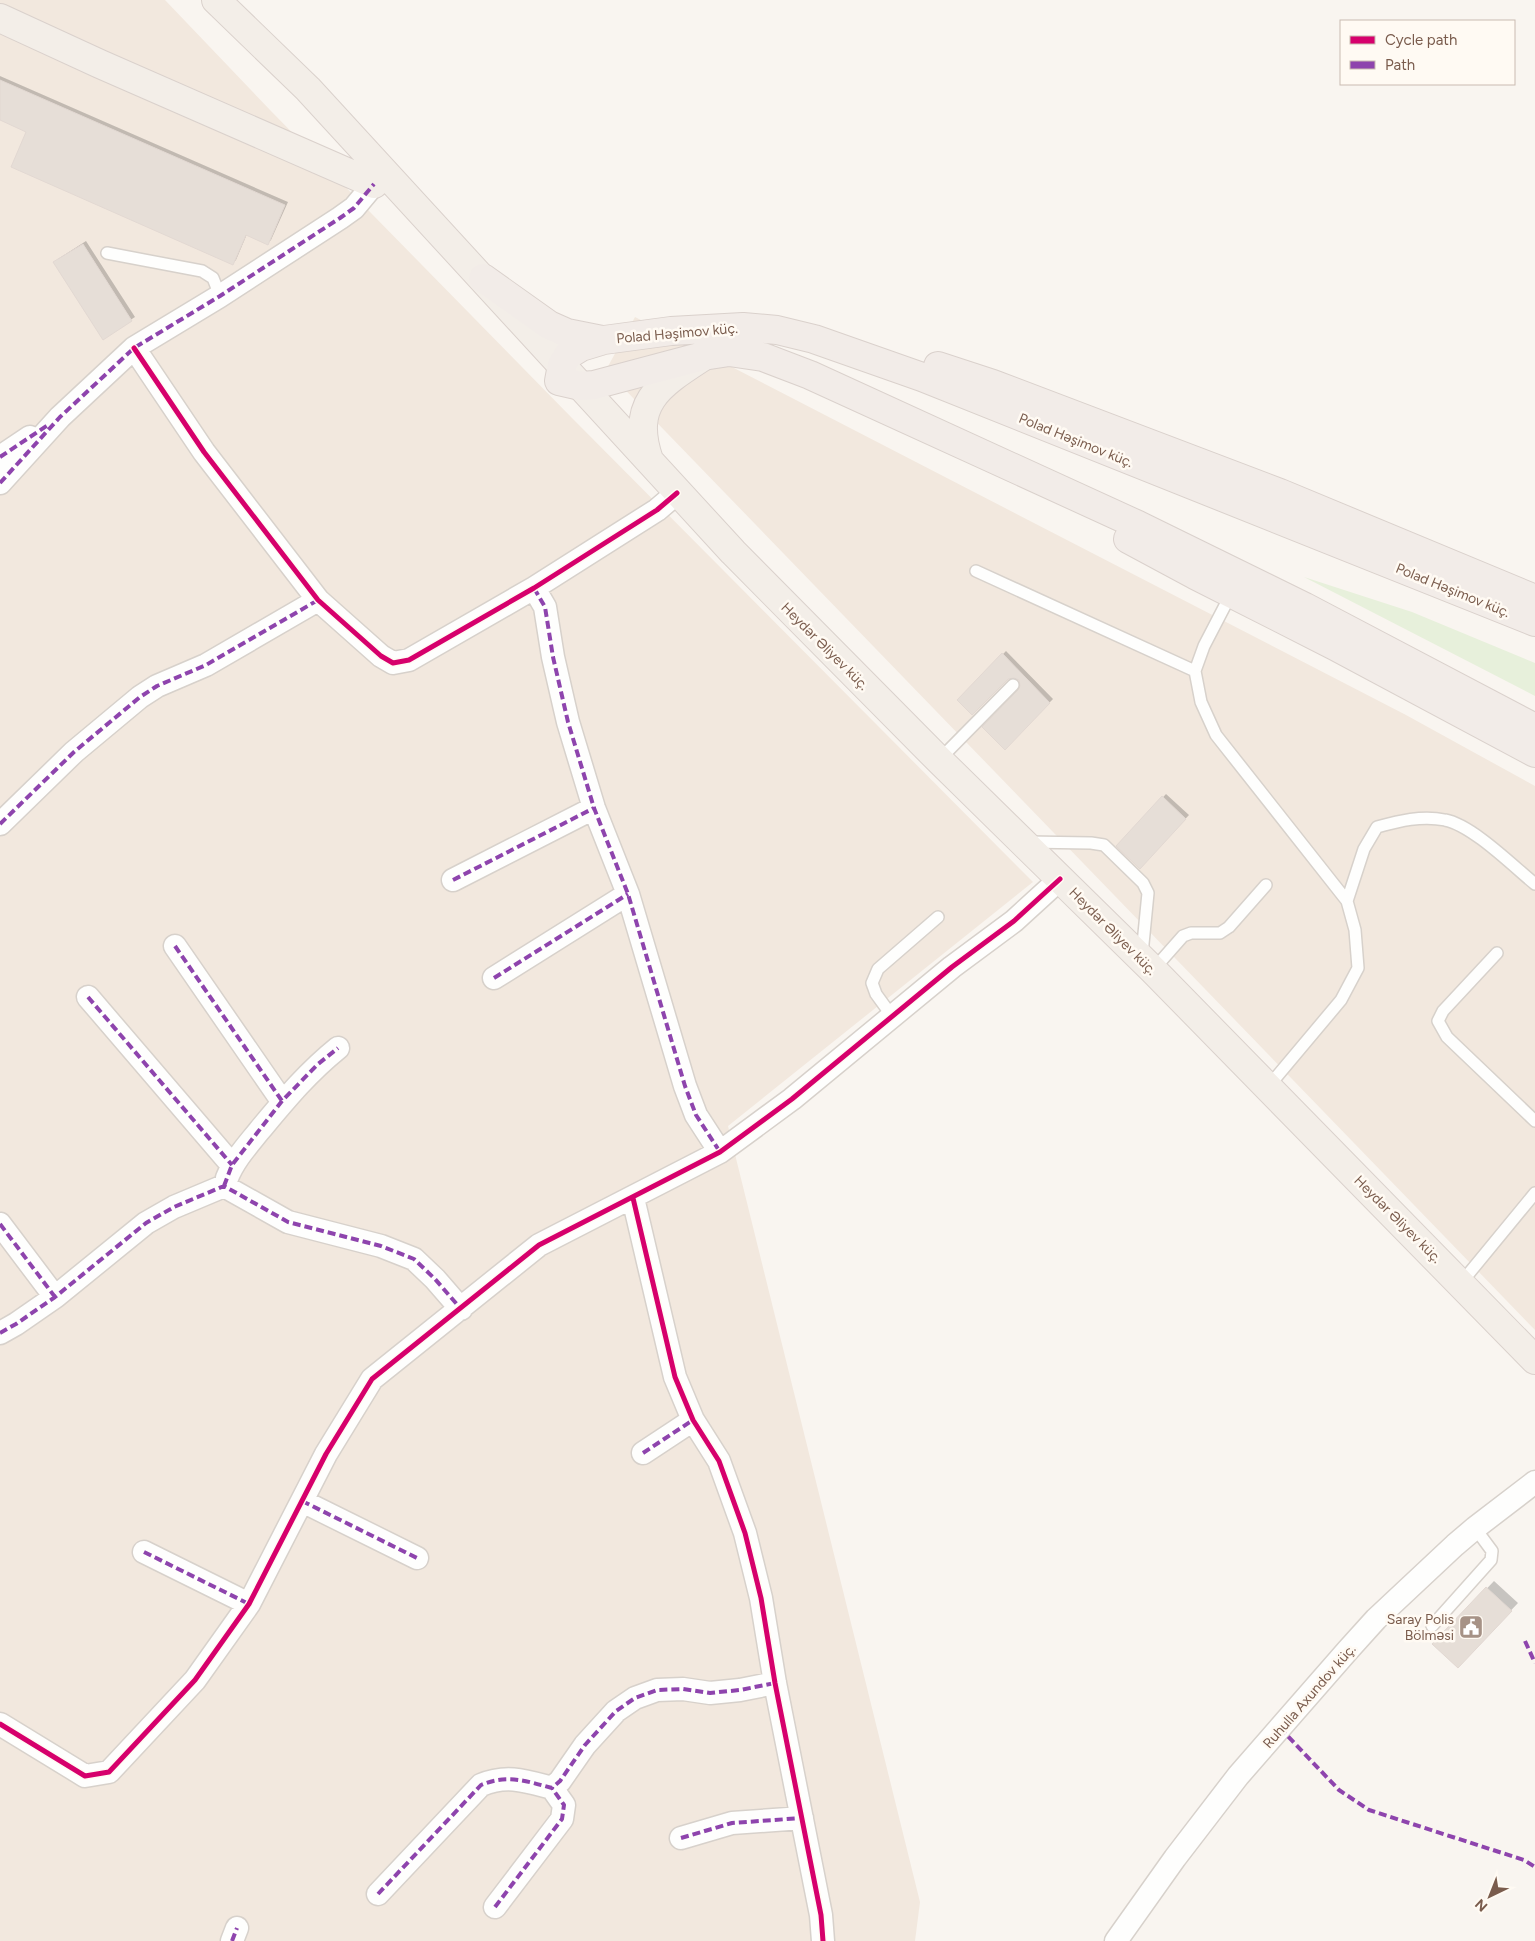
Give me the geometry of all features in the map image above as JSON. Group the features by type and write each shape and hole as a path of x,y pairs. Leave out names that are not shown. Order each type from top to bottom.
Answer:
{"highway":[{"path":"483,278 548,325 573,335 604,340"},
{"name":"Polad Həşimov küç.","path":"604,340 711,327 778,330 814,338 922,378 1535,622"},
{"path":"814,338 880,350 927,362 993,384 1280,493 1535,599"},
{"path":"559,381 562,366 568,355 581,347 604,340"},
{"name":"Polad Həşimov küç.","path":"559,381 582,386 594,385 703,356 729,352 763,357 810,375 1138,524 1306,607 1535,728"},
{"path":"902,417 1232,594 1335,646 1535,753"}],"main road":[{"path":"203,0 559,381 673,488"},
{"path":"216,0 308,89 483,278 673,488"},
{"path":"0,18 374,184"},
{"path":"648,460 642,432 643,416 652,398 675,375 703,356"},
{"name":"Heydər Əliyev küç.","path":"673,488 733,552 939,760 1147,964 1535,1360"}],"street":[{"path":"0,483 60,417 134,348 220,296 347,213 354,208 374,184"},
{"path":"134,348 204,452 318,600 380,656 393,663 409,660 534,588 657,510 673,488"},
{"path":"0,457 60,417"},
{"path":"534,588 545,607 553,657 568,722 594,808 628,894 685,1086 696,1115 720,1152"},
{"path":"0,824 74,752 140,696 157,686 206,665 318,600"},
{"path":"453,880 594,808"},
{"path":"0,1724 85,1776 109,1772 195,1680 249,1604 326,1454 372,1379 539,1245 720,1152 792,1099 952,967 1014,922 1060,879"},
{"path":"494,978 628,894"},
{"path":"175,946 282,1101"},
{"path":"88,997 232,1165"},
{"path":"0,1334 55,1297 146,1224 174,1207 224,1186 232,1165 282,1101 318,1064 338,1048"},
{"path":"224,1186 288,1222 381,1246 414,1260 435,1278 461,1309"},
{"path":"633,1198 675,1377 693,1420 719,1462 745,1532 761,1598 775,1683 821,1915 823,1941"},
{"path":"0,1224 55,1297"},
{"path":"643,1453 693,1420"},
{"name":"Ruhulla Axundov küç.","path":"1116,1941 1175,1858 1238,1776 1342,1656 1376,1620 1475,1528 1535,1482"},
{"path":"302,1501 417,1558"},
{"path":"144,1552 249,1604"},
{"path":"552,1788 560,1782 585,1745 616,1712 635,1698 657,1690 683,1689 710,1693 740,1690 775,1683"},
{"path":"378,1894 481,1785 495,1779 520,1779 552,1788 564,1805 562,1819 496,1907"},
{"path":"681,1838 732,1823 802,1818"}],"lane":[{"path":"107,253 202,271 213,278 220,296"},
{"path":"976,572 1195,671"},
{"path":"1232,594 1204,646 1195,671 1201,702 1216,735 1346,902 1355,930 1358,968 1341,1000 1268,1087"},
{"path":"939,760 1013,685"},
{"path":"1346,902 1364,849 1377,827 1408,818 1445,820 1468,830 1535,884"},
{"path":"1022,842 1091,843 1104,845 1143,883 1148,893 1147,964"},
{"path":"1147,964 1183,936 1191,933 1220,933 1229,927 1266,885"},
{"path":"892,1016 876,994 872,982 878,969 938,917"},
{"path":"1497,953 1443,1011 1438,1021 1447,1037 1535,1121"},
{"path":"1461,1283 1535,1192"},
{"path":"1432,1626 1491,1560 1492,1551 1475,1528"}],"shaded area":[{"path":"0,0 165,0 571,417 1033,882 728,1126 920,1902 915,1941 0,1941"},
{"path":"635,317 1406,715 1535,786 1535,1330 606,370"}],"green space":[{"path":"1304,577 1412,612 1535,663 1535,696"}],"building":[{"path":"0,80 285,205 268,245 246,235 233,265 11,167 26,132 0,120"},
{"path":"83,244 132,321 103,340 53,262"},
{"path":"1002,653 1050,703 1005,750 982,727 1018,690 1020,686 1019,680 1014,678 1008,679 972,715 957,700"},
{"path":"1162,796 1186,819 1140,869 1116,846"},
{"path":"1486,1587 1512,1611 1458,1668 1432,1644"}],"marked path":[{"path":"0,483 60,417 134,348 220,296 340,218 354,208 374,184"},
{"path":"0,457 48,425"},
{"path":"534,588 545,607 553,657 568,722 594,808 628,894 685,1086 696,1115 720,1152"},
{"path":"0,824 74,752 140,697 157,686 206,665 318,600"},
{"path":"453,880 594,808"},
{"path":"494,978 628,894"},
{"path":"175,946 282,1101"},
{"path":"88,997 232,1165"},
{"path":"224,1186 232,1165 282,1101 318,1064 338,1048"},
{"path":"0,1333 55,1297 146,1223 174,1207 224,1186 288,1222 381,1246 414,1259 435,1279 461,1309"},
{"path":"0,1224 55,1297"},
{"path":"643,1453 693,1420"},
{"path":"302,1501 417,1558"},
{"path":"144,1552 249,1604"},
{"path":"1525,1641 1535,1663"},
{"path":"378,1894 481,1785 508,1779 552,1788 560,1781 585,1745 616,1711 635,1698 657,1690 683,1689 710,1693 740,1690 775,1683"},
{"path":"1280,1728 1339,1790 1369,1810 1524,1860 1535,1867"},
{"path":"495,1907 562,1819 564,1805 552,1788"},
{"path":"681,1838 732,1823 802,1818"},
{"path":"232,1941 237,1928"}],"cycle path":[{"path":"134,348 204,452 318,600 381,656 393,663 409,660 534,588 657,510 677,493"},
{"path":"0,1724 85,1776 109,1772 195,1680 249,1604 326,1454 372,1379 539,1245 720,1152 792,1099 952,967 1014,921 1060,879"},
{"path":"633,1198 675,1377 693,1420 719,1461 745,1533 761,1598 775,1683 821,1915 823,1941"}],"place":[{"name":"Saray Polis Bölməsi","path":"1471,1627"}]}
